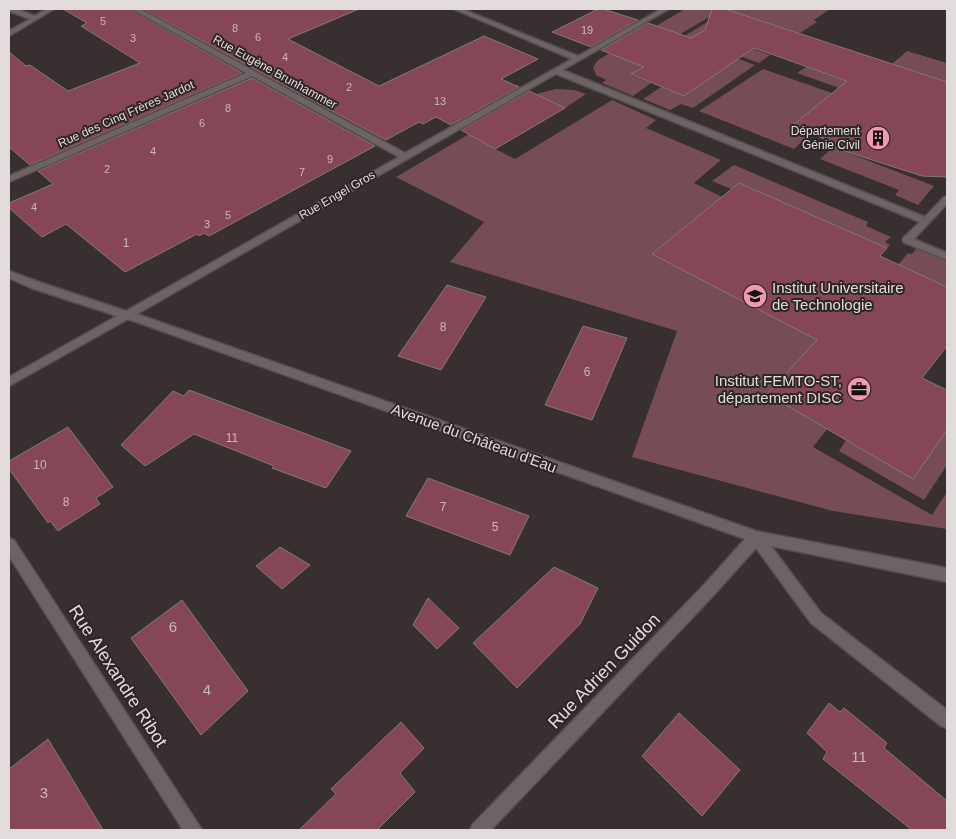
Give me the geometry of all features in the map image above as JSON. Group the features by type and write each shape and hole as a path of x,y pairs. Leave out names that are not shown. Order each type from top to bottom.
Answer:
{"street":[{"path":"10,9 34,18"},
{"path":"9,34 51,9"},
{"name":"Rue Eugène Brunhammer","path":"135,9 404,156"},
{"path":"457,9 579,58"},
{"name":"Rue Engel Gros","path":"9,382 404,156 666,9"},
{"path":"558,71 927,221"},
{"name":"Rue des Cinq Frères Jardot","path":"9,179 252,73"},
{"path":"947,199 907,240 947,257"},
{"name":"Avenue du Château d'Eau","path":"9,274 35,285 128,315 756,536 947,575"},
{"path":"756,536 816,618 947,720"},
{"name":"Rue Adrien Guidon","path":"479,830 707,592 756,536"},
{"name":"Rue Alexandre Ribot","path":"9,544 193,830"}],"shaded area":[{"path":"685,9 830,9 814,20 817,22 800,33 734,12 721,20 711,16 677,36 755,65 693,108 681,104 670,110 643,99 661,87 684,96 720,71 668,52 631,75 651,83 633,96 602,83 606,80 596,75 593,67 598,60"},
{"path":"711,20 716,22 704,31 770,55 759,63 684,36"},
{"path":"907,51 947,63 947,82 892,64"},
{"path":"806,67 931,110 923,118 797,73"},
{"path":"763,69 901,117 826,113 813,109 793,125 811,133 794,149 699,111"},
{"path":"556,89 574,90 586,94 565,108 478,140 515,159 612,100 656,120 646,128 721,160 694,183 722,197 653,253 827,329 767,394 827,429 813,447 932,515 947,492 947,529 833,511 632,457 677,331 450,262 484,222 396,177 537,94"},
{"path":"833,147 934,186 918,205 895,195 899,190 820,159"},
{"path":"734,165 868,222 866,226 891,237 885,242 890,245 887,248 739,183 731,189 712,181"},
{"path":"917,248 947,261 947,287 898,265 908,253 912,254"},
{"path":"947,430 947,465 924,500 839,451 846,440 913,478"}],"building":[{"path":"63,9 130,9 242,73 30,165 9,147 9,52 26,66 30,65 68,91 140,63 81,26 87,23"},
{"path":"143,9 359,9 288,39 379,86 484,36 538,59 501,79 519,87 451,125 436,117 423,124 419,122 386,140"},
{"path":"598,9 638,20 591,47 552,32"},
{"path":"712,9 725,9 947,82 947,177 922,176 866,158 833,147 837,144 792,126 847,81 754,48 684,96 631,74 644,67 601,50 648,23 691,38 705,30"},
{"path":"252,78 375,146 209,236 204,233 199,236 197,234 125,272 66,224 42,237 9,208 9,203 53,184 38,171"},
{"path":"529,91 565,108 495,149 461,130"},
{"path":"739,183 887,248 880,256 947,287 947,346 922,378 947,390 947,430 913,479 767,394 817,340 652,254"},
{"path":"447,285 486,297 441,370 398,356"},
{"path":"583,326 627,338 592,420 545,405"},
{"path":"189,390 351,451 326,488 272,468 274,466 194,434 145,466 121,445 173,391 184,396"},
{"path":"68,427 113,487 96,498 100,504 58,531 50,521 48,523 9,469 9,461"},
{"path":"428,478 529,516 510,555 406,516"},
{"path":"280,547 310,565 282,589 256,566"},
{"path":"554,567 598,588 580,624 517,688 473,643"},
{"path":"428,598 459,628 437,649 413,625"},
{"path":"182,600 248,691 201,735 131,638"},
{"path":"829,703 840,712 844,708 887,743 884,748 947,801 947,830 912,830 823,759 827,752 807,733"},
{"path":"679,713 740,770 702,816 642,756"},
{"path":"401,722 424,748 400,773 415,792 377,830 299,830 336,794 331,789"},
{"path":"48,739 103,830 9,830 9,769"}],"place":[{"name":"Département Génie Civil","path":"878,138"},
{"name":"Institut Universitaire de Technologie","path":"755,296"},
{"name":"Institut FEMTO-ST, département DISC","path":"859,389"}]}
